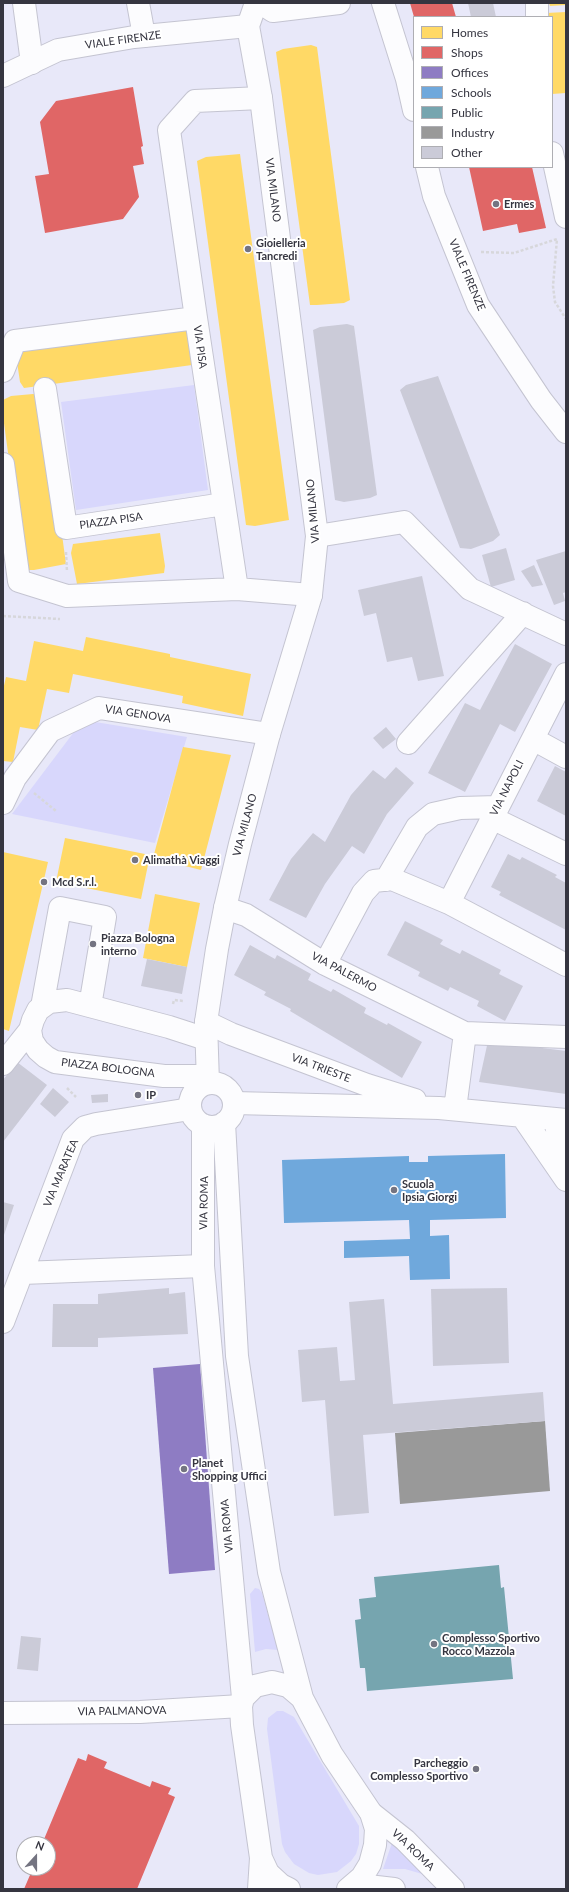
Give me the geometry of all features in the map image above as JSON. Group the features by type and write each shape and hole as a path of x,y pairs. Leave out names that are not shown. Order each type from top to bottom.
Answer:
{"street":[{"path":"24,3 32,63"},
{"path":"138,3 144,36"},
{"path":"263,6 288,10 339,3"},
{"path":"383,3 407,79 413,106"},
{"path":"537,3 537,16"},
{"name":"VIA MILANO","path":"207,1080 206,1031 217,949 225,908 240,844 270,734 311,595 317,536 261,98 248,26 263,6"},
{"name":"VIALE FIRENZE","path":"3,76 58,50 144,36 248,26"},
{"path":"196,318 169,130 195,101 261,98"},
{"path":"553,145 566,161"},
{"path":"553,158 566,217"},
{"name":"VIALE FIRENZE","path":"427,168 434,196 478,305 540,400 566,432"},
{"name":"VIA PISA","path":"3,371 14,340 196,318 237,589"},
{"name":"PIAZZA PISA","path":"45,389 66,528 224,504"},
{"path":"3,464 19,581 67,596 237,589 311,595"},
{"path":"317,536 404,522 470,589 566,634"},
{"path":"408,743 523,613"},
{"name":"VIA NAPOLI","path":"449,903 566,674"},
{"name":"VIA GENOVA","path":"3,803 15,778 50,731 99,708 270,734"},
{"path":"533,739 566,756"},
{"path":"386,880 417,827 433,814 460,808 495,813 566,854"},
{"path":"325,964 363,893 374,881 392,879 449,903 566,965"},
{"path":"42,1007 60,908 105,917 90,1006"},
{"name":"VIA PALERMO","path":"225,908 246,915 325,964 465,1034 566,1037"},
{"path":"3,1064 30,1030 32,1020 42,1007 49,1002 57,1000 67,1000 169,1027 206,1031"},
{"name":"PIAZZA BOLOGNA","path":"30,1030 32,1041 38,1050 46,1057 56,1062 207,1080"},
{"name":"VIA TRIESTE","path":"206,1031 231,1034 367,1084 447,1109"},
{"path":"447,1109 465,1034"},
{"path":"207,1080 220,1084 230,1091 234,1103 232,1114 206,1119 190,1100 193,1092 207,1080"},
{"name":"VIA TRIESTE","path":"234,1103 447,1109 561,1119"},
{"path":"522,1116 566,1181"},
{"name":"VIA ROMA","path":"206,1119 203,1266 242,1702 261,1858 268,1873 281,1885 289,1889"},
{"name":"VIA ROMA","path":"206,1119 238,1364 269,1572 302,1698 332,1755 371,1813 376,1829 372,1858 362,1877 349,1889"},
{"name":"VIA MARATEA","path":"4,1320 73,1139 85,1127 96,1124 206,1119"},
{"path":"561,1119 566,1181"},
{"path":"22,1273 203,1266"},
{"path":"242,1702 255,1686 272,1682 288,1686 302,1698"},
{"name":"VIA PALMANOVA","path":"3,1713 140,1712 242,1702"},
{"name":"VIA ROMA","path":"371,1813 405,1840 453,1889"},
{"path":"259,1889 261,1858"},
{"name":"VIA ROMA","path":"349,1889 368,1886 394,1889"}],"path":[{"path":"477,251 514,253 557,239 554,291 555,302 566,319"},
{"path":"3,616 64,620 67,596 66,528"},
{"path":"15,778 56,811"},
{"path":"169,1027 174,1000 184,1002 186,995"}],"shaded area":[{"path":"194,385 208,490 76,510 61,402"},
{"path":"83,720 187,737 155,843 12,814"},
{"path":"255,1588 259,1589 262,1593 278,1650 266,1649 255,1652 250,1594"},
{"path":"277,1711 283,1711 294,1717 359,1826 359,1844 356,1854 351,1861 337,1872 318,1875 309,1873 294,1864 285,1852 282,1844 267,1729 268,1718"},
{"path":"393,1840 429,1876 405,1869 383,1869"}],"building: Homes":[{"path":"549,3 566,3 566,5 550,6"},
{"path":"566,12 566,93 553,94 553,16 546,16 546,13"},
{"path":"311,45 317,47 350,300 344,303 310,305 276,52 283,49"},
{"path":"240,154 289,520 255,526 246,525 197,161 206,157"},
{"path":"188,323 192,365 24,388 20,382 16,355 17,347"},
{"path":"33,394 43,395 66,564 34,570 24,570 3,416 3,400 11,396"},
{"path":"160,533 165,566 164,573 77,584 71,553 73,544"},
{"path":"86,637 170,654 170,657 251,674 243,716 182,703 183,696 73,674 69,693 47,689 38,730 20,727 13,762 3,761 3,690 6,677 26,681 34,641 83,651"},
{"path":"183,747 231,755 201,870 153,858"},
{"path":"65,838 150,855 141,899 56,882"},
{"path":"3,852 48,862 9,1031 3,1029"},
{"path":"155,894 200,903 187,967 143,958"}],"building: Shops":[{"path":"410,3 452,3 456,16 414,16"},
{"path":"133,87 143,146 141,147 144,164 133,166 139,197 123,219 45,233 35,176 49,174 40,122 56,101"},
{"path":"469,168 532,168 546,228 519,233 517,224 483,231"},
{"path":"88,1754 107,1762 104,1768 150,1787 152,1781 171,1788 168,1794 175,1797 137,1889 24,1889 30,1876 56,1876 56,1836 45,1836 78,1758 86,1761"}],"building: Offices":[{"name":"Planet Shopping Uffici","path":"200,1364 215,1570 169,1574 153,1368"}],"building: Schools":[{"name":"Scuola Ipsia Giorgi","path":"505,1154 506,1218 430,1220 430,1236 449,1235 450,1279 410,1280 409,1256 344,1258 344,1241 410,1239 409,1220 284,1223 282,1160 409,1156 409,1162 428,1162 428,1156"}],"building: Public":[{"name":"Complesso Sportivo Rocco Mazzola","path":"499,1565 501,1588 504,1587 513,1679 367,1691 365,1668 360,1668 355,1620 361,1619 359,1599 376,1597 374,1577"}],"building: Industry":[{"path":"545,1421 550,1491 400,1504 395,1433"}],"building: Other":[{"path":"468,3 493,3 496,16 471,16"},
{"path":"347,324 354,326 377,495 370,498 344,502 335,500 313,330 320,327"},
{"path":"438,376 500,535 493,541 471,549 460,548 400,390 406,385"},
{"path":"506,548 515,580 491,587 482,555"},
{"path":"566,551 566,592 563,593 565,601 554,605 536,560"},
{"path":"534,565 543,585 532,587 521,571"},
{"path":"422,576 444,676 418,681 412,657 387,662 376,613 364,616 358,590"},
{"path":"515,644 552,664 515,732 500,724 465,792 428,773 465,703 480,710"},
{"path":"386,727 396,739 383,749 373,738"},
{"path":"555,766 566,772 566,816 537,801"},
{"path":"396,767 414,783 387,814 364,854 352,846 325,884 306,918 269,900 291,859 313,833 325,842 351,795 373,770 385,779"},
{"path":"508,854 520,860 522,857 557,875 555,877 566,883 566,930 499,895 501,892 491,887"},
{"path":"405,921 443,940 440,944 460,954 462,950 501,970 499,974 523,986 505,1021 477,1006 479,1001 450,987 448,991 418,976 420,972 387,955"},
{"path":"250,945 275,959 277,955 311,974 308,980 331,992 333,989 366,1008 364,1013 387,1025 388,1023 422,1042 402,1078 290,1011 291,1009 264,995 266,992 234,975"},
{"path":"147,959 187,967 182,994 141,986"},
{"path":"488,1041 566,1051 566,1094 479,1082"},
{"path":"17,1062 47,1085 3,1142 3,1080"},
{"path":"53,1088 69,1102 55,1117 40,1104"},
{"path":"108,1094 108,1102 92,1103 91,1095"},
{"path":"3,1202 14,1205 3,1238"},
{"path":"169,1288 169,1294 185,1292 188,1334 98,1338 98,1347 52,1347 53,1304 98,1304 98,1294"},
{"path":"507,1288 509,1363 433,1366 431,1289"},
{"path":"384,1299 393,1404 543,1392 545,1421 363,1435 369,1513 334,1516 325,1400 302,1402 298,1350 337,1347 340,1381 355,1380 349,1302"},
{"path":"21,1636 41,1638 38,1671 17,1669"}],"place":[{"name":"Ermes","path":"496,204"},
{"name":"Gioielleria Tancredi","path":"248,249"},
{"name":"Alimathà Viaggi","path":"135,860"},
{"name":"Mcd S.r.l.","path":"44,882"},
{"name":"Piazza Bologna interno","path":"93,944"},
{"name":"IP","path":"138,1095"},
{"name":"Scuola Ipsia Giorgi","path":"394,1190"},
{"name":"Planet Shopping Uffici","path":"184,1469"},
{"name":"Complesso Sportivo Rocco Mazzola","path":"434,1644"},
{"name":"Parcheggio Complesso Sportivo","path":"476,1769"}]}
